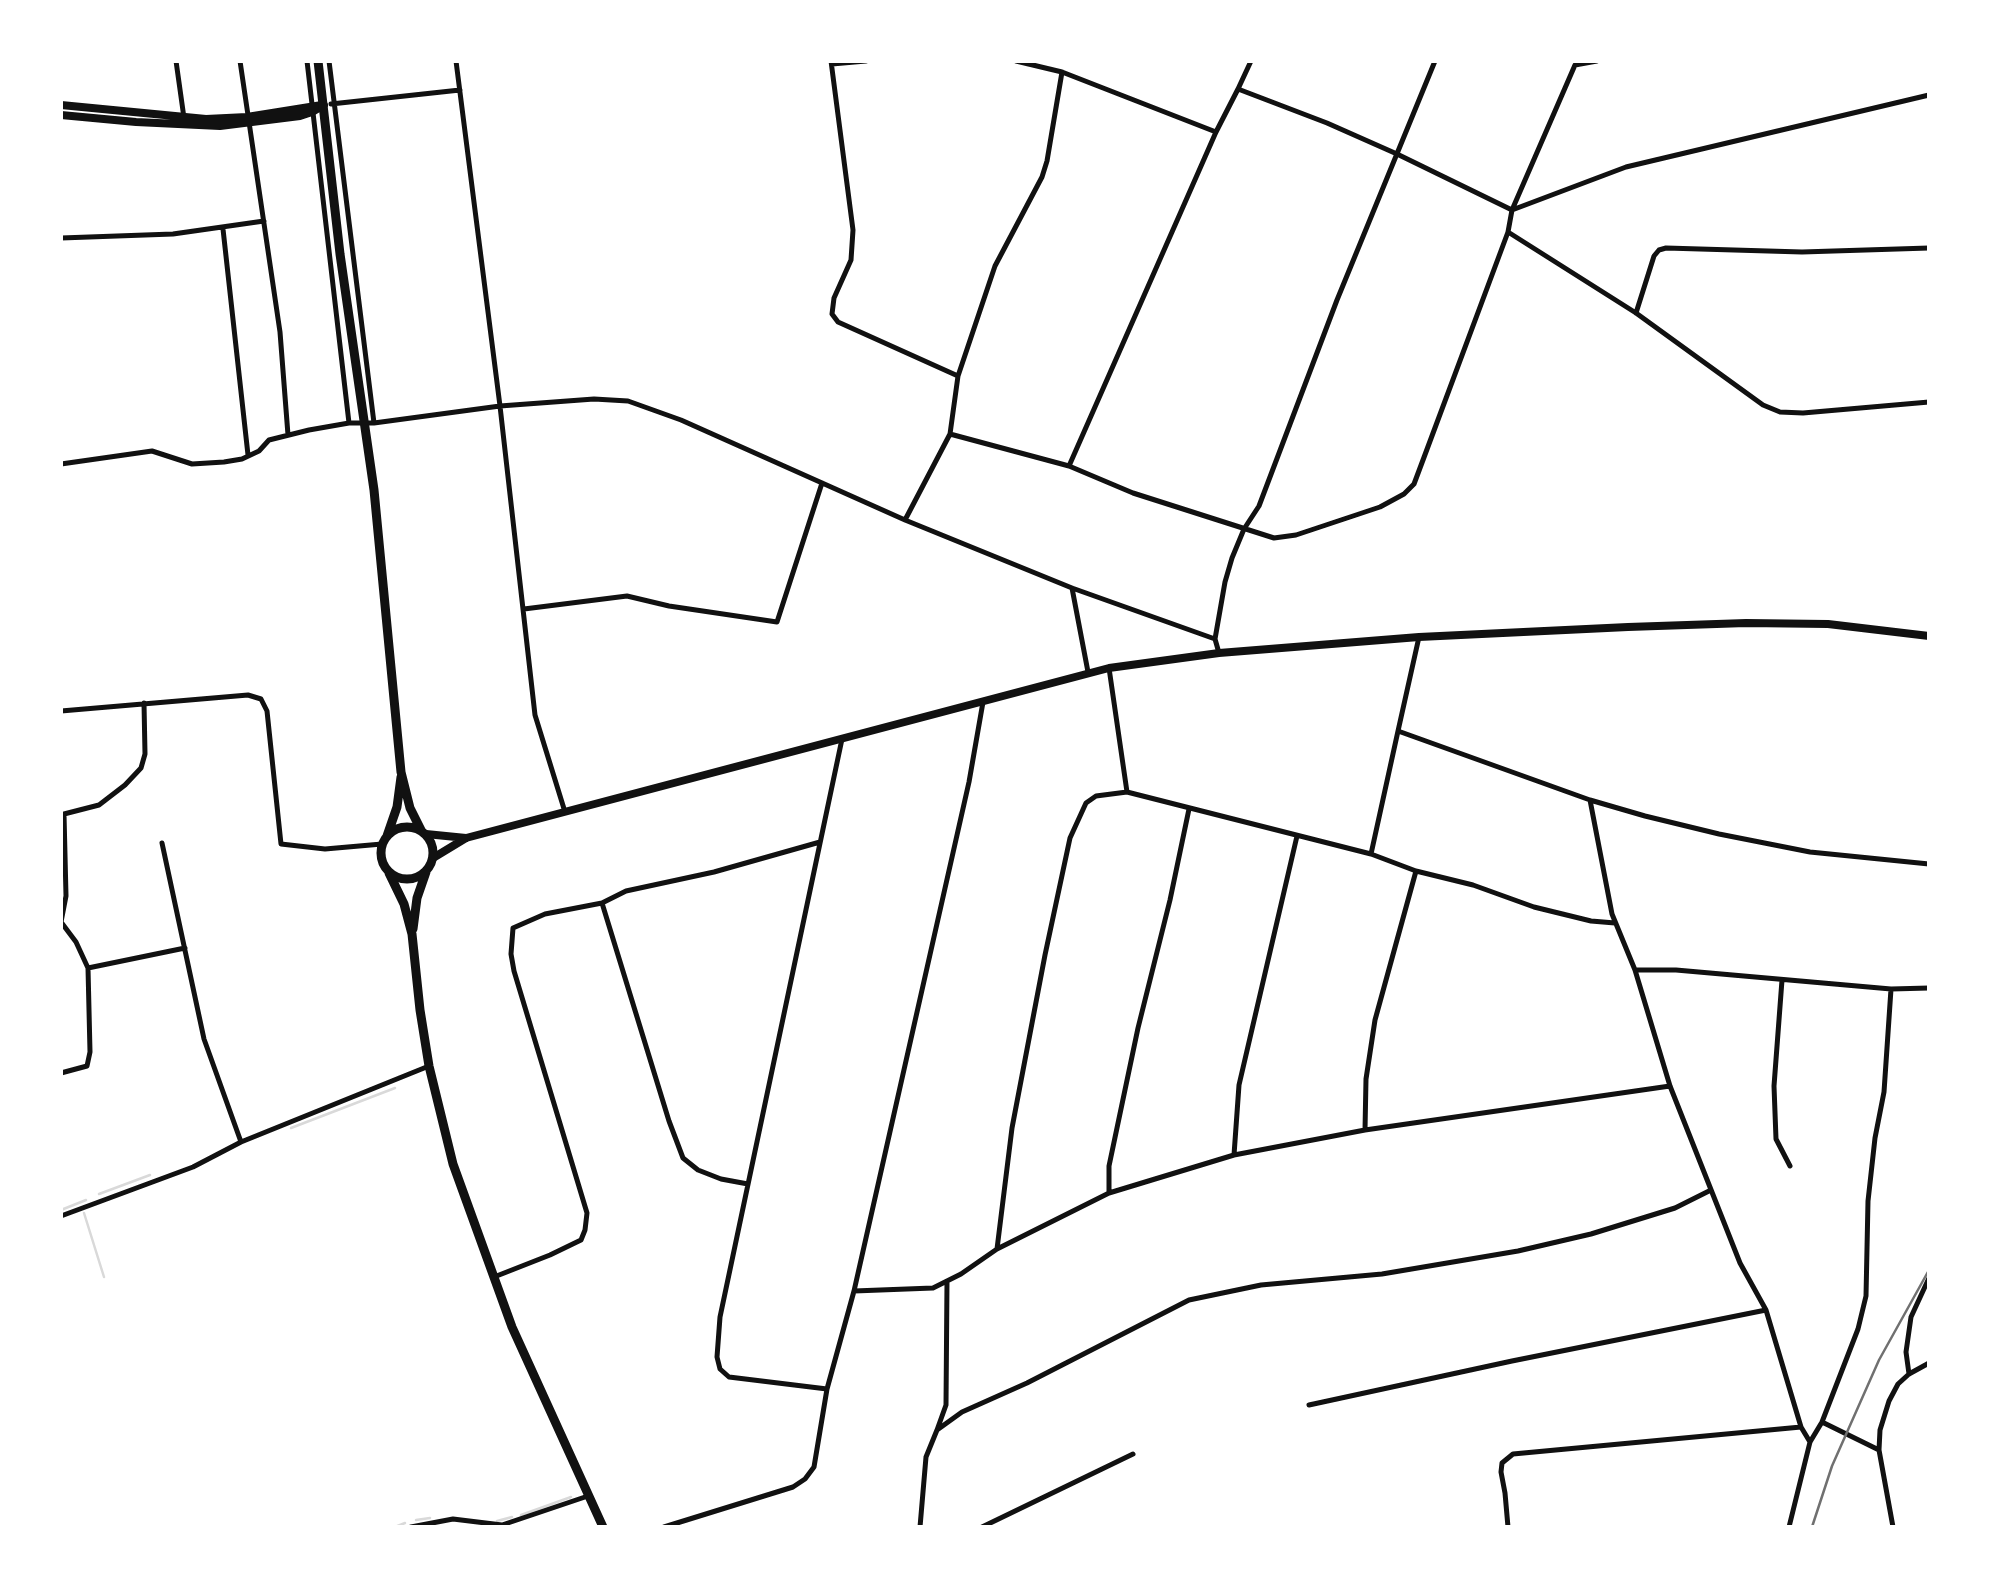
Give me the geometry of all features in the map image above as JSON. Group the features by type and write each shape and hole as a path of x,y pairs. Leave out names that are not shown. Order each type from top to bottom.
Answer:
{"main road":[{"path":"318,61 328,104 340,254 370,423 401,772 410,807 431,844 433,858"},
{"path":"61,114 184,125 247,121 328,104"},
{"path":"61,105 184,118 247,121"},
{"path":"412,934 417,898 433,858 466,838 984,702 1088,672 1219,653 1419,638 1746,623 1828,624 1928,634"},
{"path":"401,772 397,807 381,860 404,904 412,934 429,1066 453,1164 512,1326 603,1527"},
{"path":"385,840 396,830 466,838"},
{"path":"388,873 406,877 426,872"}],"street":[{"path":"176,61 184,118"},
{"path":"240,61 280,332 288,435"},
{"path":"307,61 349,423"},
{"path":"328,61 328,104 460,90"},
{"path":"456,61 500,406 535,715 565,812"},
{"path":"866,61 831,63 853,230 851,260 834,298 832,314 838,322 957,376"},
{"path":"1016,61 1062,72 1216,132"},
{"path":"1069,466 1216,132 1251,61"},
{"path":"1219,653 1214,639 1225,582 1244,529 1259,506 1337,300 1435,61"},
{"path":"950,434 1069,466 1133,493 1274,538 1296,535 1380,508 1404,494 1414,484 1508,232 1512,210 1576,63 1597,61"},
{"path":"905,520 950,434 957,376 995,267 1042,177 1062,72"},
{"path":"1238,89 1327,123 1512,210 1626,167 1929,95"},
{"path":"61,238 173,234 223,229 264,221"},
{"path":"223,229 248,455"},
{"path":"1508,232 1636,313 1763,405 1780,412 1803,413 1929,402"},
{"path":"1636,313 1654,256 1659,250 1666,248 1802,253 1929,248"},
{"path":"61,464 152,451 192,464 224,462 242,459 259,451 269,440 349,423 370,423 500,406 594,399 628,401 681,420 905,520 1072,588 1214,639"},
{"path":"524,609 627,596 669,606 777,622 822,483"},
{"path":"1072,588 1088,672"},
{"path":"1371,854 1419,638"},
{"path":"1109,668 1127,792"},
{"path":"61,711 248,695 261,699 267,711 281,844 325,849 385,840"},
{"path":"664,1527 793,1487 805,1479 814,1467 827,1389 854,1291 969,782 984,702"},
{"path":"61,1073 87,1066 90,1061 88,968 76,942 61,922 66,896 62,814 99,805 125,785 141,768 145,754 144,703"},
{"path":"1398,731 1590,800 1719,834 1797,849 1929,864"},
{"path":"827,1389 729,1377 720,1369 717,1357 720,1317 842,739"},
{"path":"997,1249 1014,1115 1070,838 1086,803 1096,796 1127,792 1371,854 1416,871 1474,885 1534,907 1591,921 1615,923"},
{"path":"1590,800 1615,923 1635,970 1670,1086 1740,1263 1766,1310 1801,1427 1810,1442"},
{"path":"1109,1193 1109,1166 1189,809"},
{"path":"1234,1155 1239,1085 1297,836"},
{"path":"493,1278 581,1240 587,1213 514,971 510,954 513,928 545,914 602,903 626,891 714,872 820,842"},
{"path":"162,843 204,1039 241,1142"},
{"path":"1365,1130 1366,1079 1375,1020 1416,871"},
{"path":"602,903 669,1121 683,1158 698,1170 721,1179 748,1184"},
{"path":"88,968 185,948"},
{"path":"1635,970 1676,970 1891,989 1929,988"},
{"path":"1782,980 1774,1100 1776,1139 1790,1166"},
{"path":"1789,1527 1810,1442 1822,1422 1858,1329 1866,1296 1868,1201 1875,1138 1884,1092 1891,989"},
{"path":"61,1216 193,1167 241,1142 429,1066"},
{"path":"854,1291 933,1288 961,1274 997,1249 1109,1193 1234,1155 1365,1130 1670,1086"},
{"path":"937,1430 962,1412 1027,1383 1189,1300 1261,1284 1382,1274 1518,1251 1591,1234 1675,1208 1711,1189"},
{"path":"1909,1374 1906,1352 1910,1317 1929,1278"},
{"path":"920,1527 926,1457 946,1405 947,1280"},
{"path":"1309,1405 1512,1360 1766,1310"},
{"path":"1893,1527 1879,1450 1880,1430 1889,1401 1898,1384 1909,1374 1929,1363"},
{"path":"1822,1422 1879,1450"},
{"path":"1508,1527 1501,1472 1502,1463 1513,1454 1801,1427"},
{"path":"982,1527 1133,1454"},
{"path":"414,1526 453,1519 502,1525 587,1496"}],"waterway":[{"path":"291,1128 395,1088"},
{"path":"99,1194 150,1175"},
{"path":"61,1210 86,1200"},
{"path":"84,1213 104,1277"},
{"path":"521,1515 571,1497"},
{"path":"497,1521 512,1517"},
{"path":"416,1520 430,1518"},
{"path":"395,1527 405,1523"}],"railway":[{"path":"1812,1527 1832,1466 1879,1360 1929,1270"}]}
